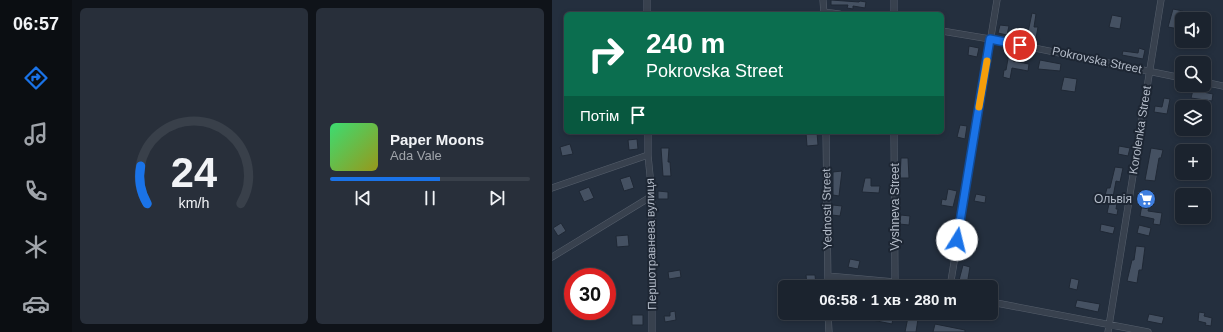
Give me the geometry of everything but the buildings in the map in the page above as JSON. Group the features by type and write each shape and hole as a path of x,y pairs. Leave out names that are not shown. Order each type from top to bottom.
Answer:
{"street":[{"path":"647,0 647,12"},
{"path":"823,0 824,12"},
{"path":"894,0 894,12"},
{"path":"951,280 997,0"},
{"name":"Korolenka Street","path":"1108,332 1161,0"},
{"name":"Pokrovska Street","path":"944,31 990,39 1175,77"},
{"path":"1211,83 1223,86"},
{"name":"Першотравнева вулиця","path":"648,134 648,155 652,196 652,332"},
{"name":"Yednosti Street","path":"826,134 828,280"},
{"name":"Vyshneva Street","path":"894,134 895,280"},
{"path":"552,188 648,155"},
{"path":"552,257 652,196"},
{"path":"828,276 873,280"},
{"path":"998,303 1148,332"},
{"path":"828,320 828,332"}],"slow traffic":[{"path":"979,107 987,61"}],"place":[{"name":"Ольвія","path":"1146,199"}],"route":[{"path":"957,240 990,39 1020,45"}]}
